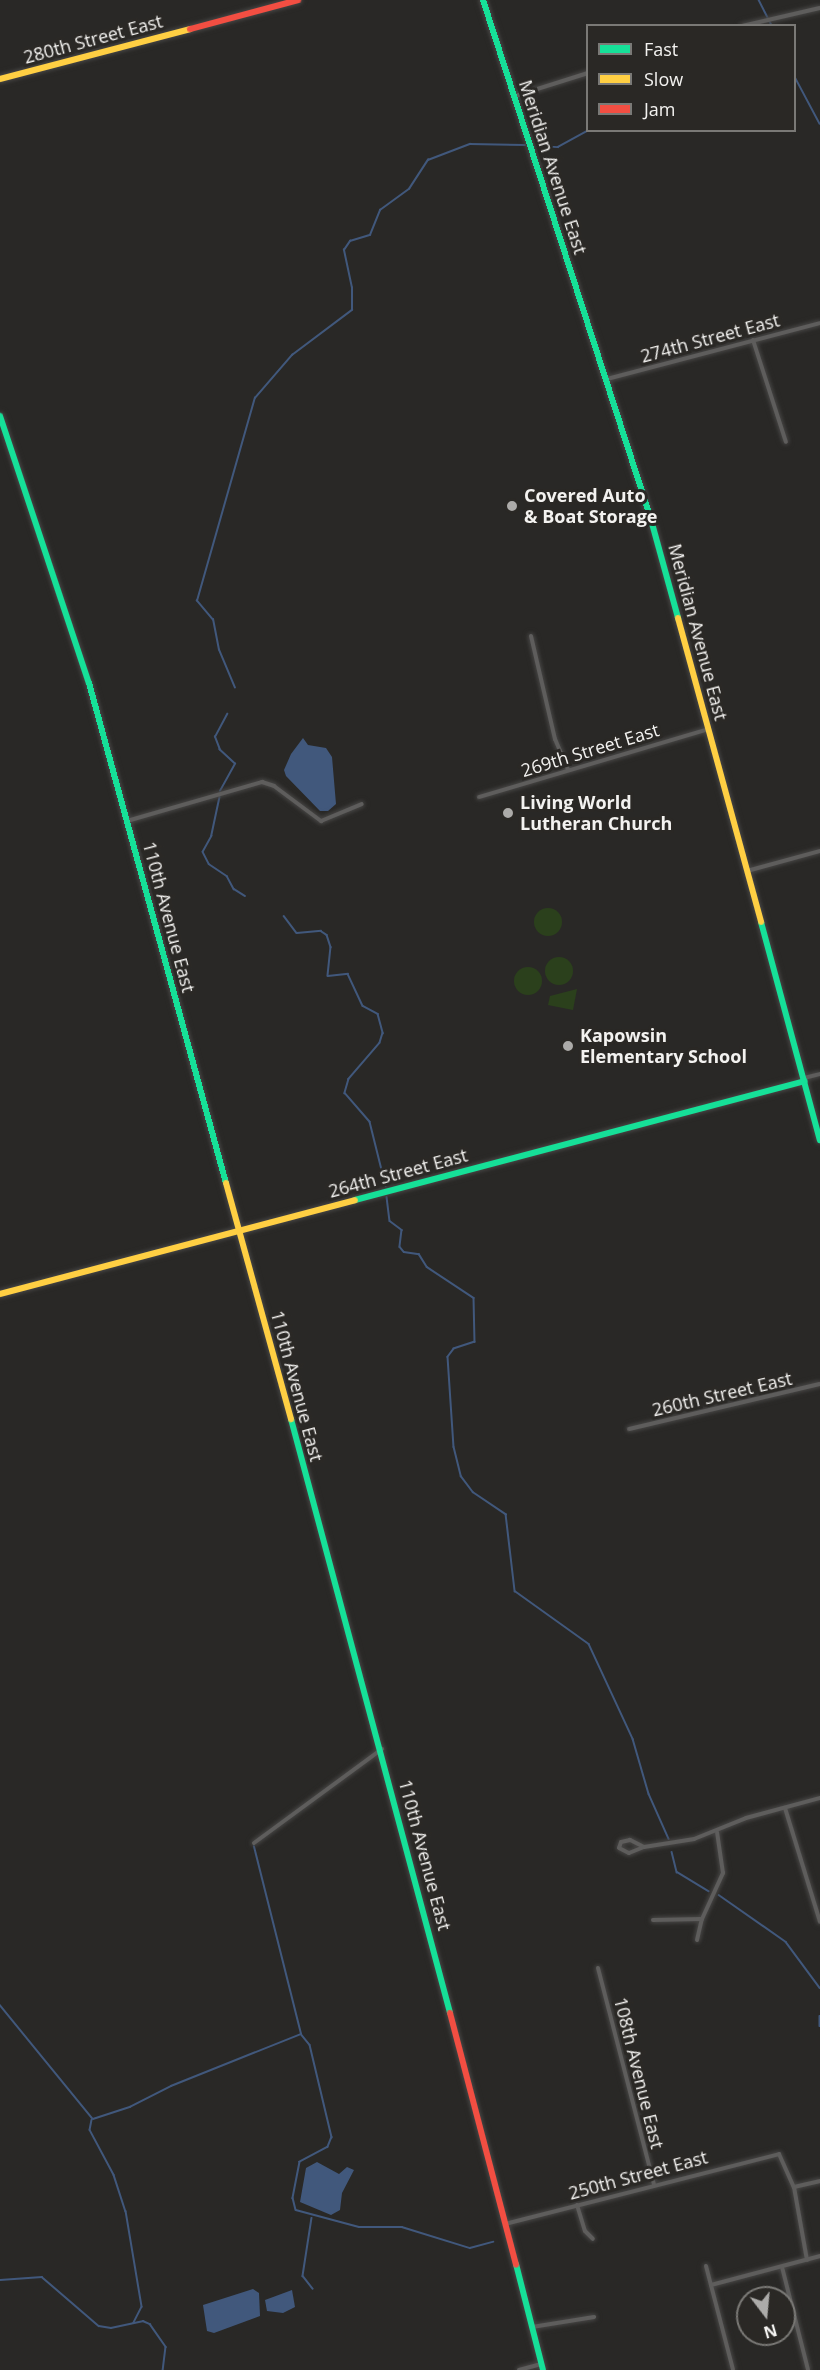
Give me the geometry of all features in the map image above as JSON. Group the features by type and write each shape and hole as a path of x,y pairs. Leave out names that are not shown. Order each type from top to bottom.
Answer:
{"street":[{"name":"280th Street East","path":"0,79 298,0"},
{"name":"Meridian Avenue East","path":"483,0 656,536 820,1140"},
{"path":"752,24 820,8"},
{"path":"515,96 586,73"},
{"name":"274th Street East","path":"607,379 820,323"},
{"path":"753,340 786,442"},
{"name":"110th Avenue East","path":"0,416 89,683 382,1749 542,2367"},
{"path":"531,636 555,739 568,769"},
{"name":"269th Street East","path":"479,797 709,729"},
{"path":"127,821 262,782 274,786 321,821 362,804"},
{"path":"747,871 820,851"},
{"path":"803,1080 820,1074"},
{"name":"264th Street East","path":"0,1294 803,1080"},
{"name":"260th Street East","path":"629,1430 820,1384"},
{"path":"254,1843 382,1749"},
{"path":"644,1847 630,1840 621,1842 619,1848 626,1853 717,1832 746,1818 820,1798"},
{"path":"785,1808 820,1922"},
{"path":"697,1940 702,1919 723,1873 717,1832"},
{"path":"653,1920 702,1919"},
{"name":"108th Avenue East","path":"598,1968 654,2185"},
{"name":"250th Street East","path":"505,2224 778,2154 794,2187"},
{"path":"807,2260 794,2187 820,2181"},
{"path":"577,2205 585,2231 593,2239"},
{"path":"711,2285 820,2256"},
{"path":"706,2266 733,2370"},
{"path":"782,2267 808,2370"},
{"path":"532,2327 594,2317"},
{"path":"519,2370 542,2367"}],"green space":[{"path":"548,908 558,912 562,922 558,932 548,936 538,932 534,922 538,912"},
{"path":"559,957 569,961 573,971 569,981 559,985 549,981 545,971 549,961"},
{"path":"528,967 538,971 542,981 538,991 528,995 518,991 514,981 518,971"},
{"path":"577,989 573,1010 548,1005 550,996"}],"water":[{"path":"303,738 308,745 326,748 332,757 336,804 328,811 320,811 286,776 284,770 291,754"},
{"path":"317,2162 339,2174 347,2167 354,2170 342,2193 340,2210 331,2215 300,2202 306,2168"},
{"path":"253,2289 259,2293 260,2316 214,2333 207,2331 203,2305"},
{"path":"292,2290 295,2307 283,2313 267,2311 265,2300"}],"waterway":[{"path":"759,0 771,24"},
{"path":"796,79 820,124"},
{"path":"537,146 558,147 586,132"},
{"path":"235,688 219,650 213,620 197,601 255,398 292,355 352,310 352,288 344,250 350,241 370,235 380,210 409,189 428,160 470,144 525,145"},
{"path":"220,791 235,764 220,750 215,737 227,714"},
{"path":"220,797 212,836 203,852 209,864 227,876 234,889 245,896"},
{"path":"284,916 297,933 321,931 327,935 331,947 328,976 348,974 363,1006 378,1014 383,1033 380,1043 349,1079 345,1093 370,1122 386,1186"},
{"path":"387,1197 390,1221 402,1230 400,1247 404,1252 419,1254 427,1267 474,1298 475,1342 454,1349 448,1357 454,1447 461,1476 473,1492 506,1514 515,1591 589,1644 633,1739 649,1794 669,1839"},
{"path":"93,2119 130,2107 171,2086 301,2034 254,1847"},
{"path":"672,1852 677,1872 709,1891"},
{"path":"719,1895 786,1942 820,1988"},
{"path":"0,2005 92,2118"},
{"path":"820,2016 820,2026"},
{"path":"301,2034 310,2045 332,2137 328,2147 300,2162 293,2198 296,2210 359,2227 402,2227 470,2248 493,2242"},
{"path":"92,2120 90,2130 114,2175 126,2211 142,2307 134,2323"},
{"path":"312,2218 303,2276 313,2289"},
{"path":"0,2280 42,2277 99,2326 111,2328 143,2321 150,2324 166,2347 163,2370"}],"traffic: fast":[{"path":"483,0 650,516 678,618"},
{"path":"0,416 89,683 226,1183"},
{"path":"761,922 820,1140"},
{"path":"355,1200 804,1081"},
{"path":"291,1419 450,2013"},
{"path":"516,2264 543,2370"}],"traffic: slow":[{"path":"0,79 190,29"},
{"path":"678,618 761,922"},
{"path":"226,1183 291,1419"},
{"path":"0,1294 355,1200"}],"traffic: jam":[{"path":"190,29 298,0"},
{"path":"450,2013 516,2264"}],"place":[{"name":"Covered Auto & Boat Storage","path":"512,506"},
{"name":"Living World Lutheran Church","path":"508,813"},
{"name":"Kapowsin Elementary School","path":"568,1046"}]}
